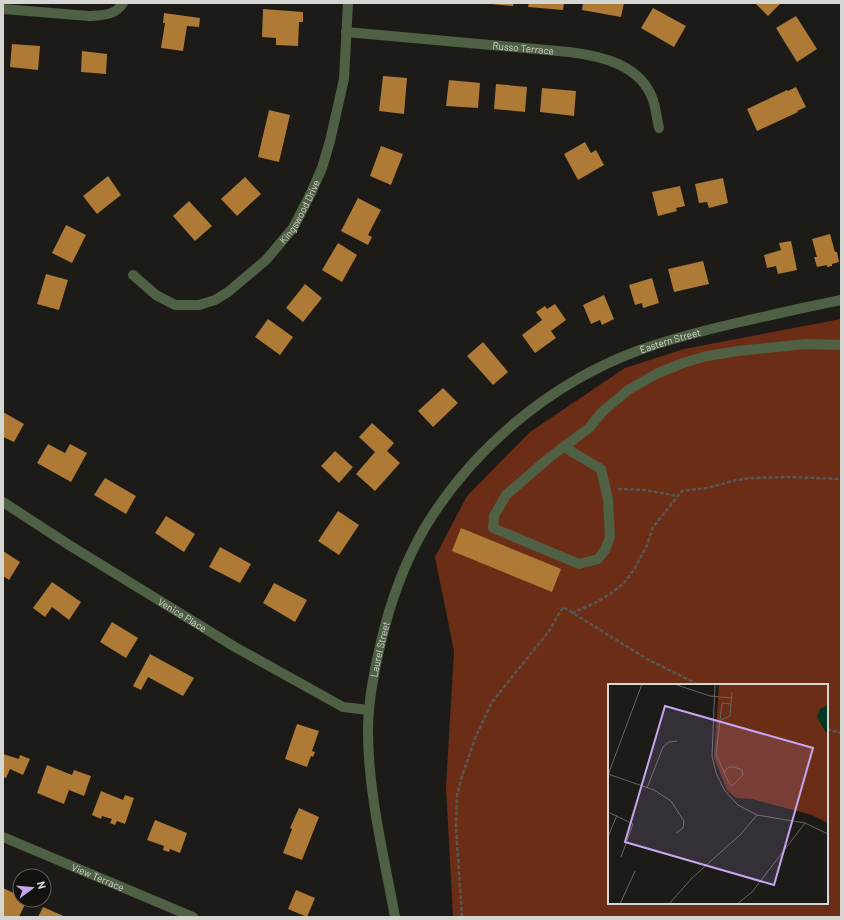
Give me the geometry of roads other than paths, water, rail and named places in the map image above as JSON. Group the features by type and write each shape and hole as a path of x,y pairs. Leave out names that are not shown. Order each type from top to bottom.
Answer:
{"street":[{"path":"3,8 89,16 114,12 123,3"},
{"name":"Kingswood Drive","path":"133,275 156,296 174,305 199,305 214,300 228,292 266,260 292,228 310,196 322,168 330,141 344,79 348,3"},
{"name":"Russo Terrace","path":"346,32 569,52 588,54 608,59 635,75 646,86 653,100 659,128"},
{"name":"Eastern Street","path":"516,422 566,386 604,365 635,351 702,331 841,300"},
{"path":"564,447 601,469 608,499 610,537 605,550 598,559 579,564 493,528 494,516 506,495 564,447 589,428 602,412 628,390 656,374 683,363 707,356 738,351 806,344 841,345"},
{"name":"Laurel Street","path":"395,917 377,820 369,755 369,710 377,660 386,619 398,585 423,531 449,493 472,464 516,422"},
{"name":"Venice Place","path":"3,502 69,545 235,647 343,707 369,710"},
{"name":"View Terrace","path":"3,837 193,917"}]}
